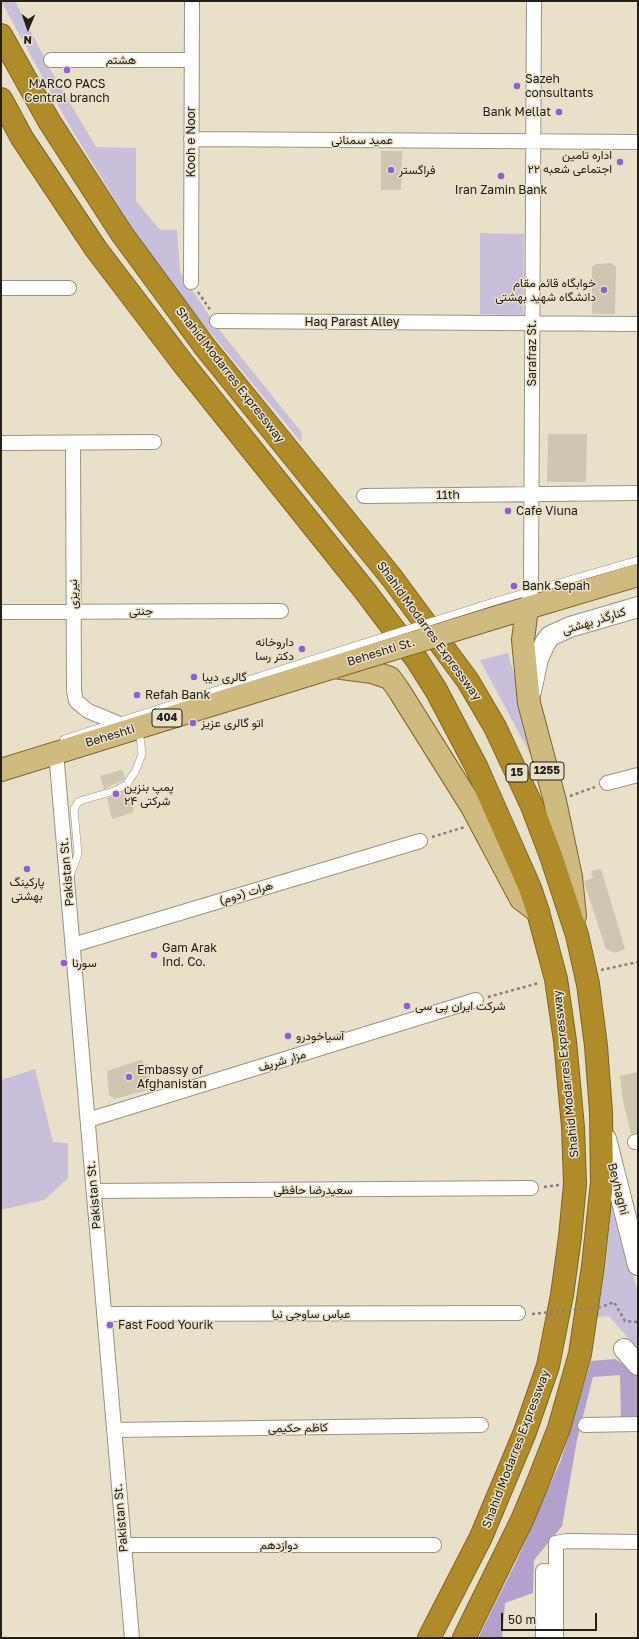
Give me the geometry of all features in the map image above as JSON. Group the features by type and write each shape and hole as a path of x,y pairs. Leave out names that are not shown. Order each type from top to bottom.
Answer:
{"highway":[{"name":"Shahid Modarres Expressway","path":"1,35 49,121 122,234 205,347 392,578 468,681 495,727 532,806 552,856 577,935 586,973 596,1046 601,1112 602,1182 593,1266 580,1354 560,1428 538,1482 522,1520 464,1638"},
{"name":"Shahid Modarres Expressway","path":"1,99 22,138 96,250 185,366 365,591 417,660 436,690 476,766 530,888 538,912 556,979 565,1041 573,1127 576,1184 562,1295 548,1366 525,1432 481,1537 429,1638"}],"main road":[{"name":"404","path":"529,599 634,578"},
{"name":"1255","path":"529,599 523,640 529,703 555,802 571,877 577,935"},
{"name":"Beheshti St.","path":"331,660 529,599"},
{"name":"کنارگذر بهشتی","path":"529,703 536,665 547,639 570,627 638,608"},
{"path":"331,660 390,678 480,822 521,898 538,912"},
{"name":"Beheshti","path":"1,770 55,747 129,726 331,660"},
{"name":"Beyhaghi","path":"601,1112 638,1265"},
{"path":"624,1349 638,1365"}],"street":[{"name":"Kooh e Noor","path":"191,282 192,1"},
{"name":"Sarafraz St.","path":"529,599 532,494 534,1"},
{"name":"هشتم","path":"51,60 191,60"},
{"name":"عمید سمنانی","path":"191,139 638,142"},
{"path":"1,288 69,288"},
{"name":"Haq Parast Alley","path":"217,321 638,324"},
{"path":"1,443 154,442"},
{"name":"نیریزی","path":"73,443 73,612 75,697 81,706 88,711 129,726"},
{"name":"11th","path":"364,496 638,493"},
{"name":"جنتی","path":"1,612 281,611"},
{"name":"Pakistan St.","path":"55,747 132,1638"},
{"path":"607,783 638,775"},
{"name":"هرات (دوم)","path":"73,945 420,841"},
{"name":"مزار شریف","path":"88,1120 476,1000"},
{"name":"سعیدرضا حافظی","path":"94,1191 531,1188"},
{"name":"عباس ساوجی نیا","path":"104,1314 525,1313"},
{"path":"585,1425 638,1424"},
{"name":"کاظم حکیمی","path":"114,1430 481,1425"},
{"path":"543,1638 549,1572 556,1543 567,1541 638,1542"},
{"name":"دوازدهم","path":"124,1545 434,1545"},
{"path":"549,1572 556,1638"}],"lane":[{"path":"529,599 553,586 638,560"},
{"path":"67,882 78,854 74,809 78,802 114,791 127,784 136,770 142,754 129,726"}],"path":[{"path":"191,282 217,321"},
{"path":"555,802 607,783"},
{"path":"420,841 480,822"},
{"path":"586,973 638,962"},
{"path":"476,1000 556,979"},
{"path":"531,1188 576,1184"},
{"path":"525,1313 602,1307 614,1302 625,1321 638,1322"}],"shaded area":[{"path":"1,1 15,1 54,76 96,147 136,148 136,201 160,230 177,230 180,272 217,327 302,433 301,442 157,268 69,125"},
{"path":"480,233 524,234 523,315 480,314"},
{"path":"508,653 540,766 536,765 480,660"},
{"path":"35,1069 53,1142 68,1143 68,1178 44,1200 1,1210 1,1080"},
{"path":"613,1188 621,1236 638,1292 638,1349 609,1316 597,1317 606,1264"},
{"path":"615,1359 633,1370 638,1376 638,1417 621,1418 620,1375 593,1377 577,1440 562,1526 534,1560 533,1593 505,1603 502,1638 478,1638 516,1562 561,1460 591,1361"}],"building":[{"name":"فراگستر","path":"381,151 402,151 401,190 381,190"},
{"name":"خوابگاه قائم مقام دانشگاه شهید بهشتی","path":"612,263 616,267 615,314 592,314 592,267 596,264"},
{"path":"548,434 587,434 586,482 547,482"},
{"path":"122,770 125,778 104,789 100,776"},
{"path":"128,789 134,812 112,819 107,798"},
{"path":"601,869 625,949 615,953 606,949 584,882 593,878 591,871"},
{"path":"143,1059 143,1065 148,1064 152,1089 114,1099 109,1095 107,1071"},
{"path":"638,1072 638,1133 631,1134 623,1100 620,1076"}],"place":[{"name":"MARCO PACS Central branch","path":"67,70"},
{"name":"Sazeh consultants","path":"517,86"},
{"name":"Bank Mellat","path":"559,112"},
{"name":"اداره تامین اجتماعی شعبه ۲۲","path":"620,162"},
{"name":"فراگستر","path":"391,170"},
{"name":"Iran Zamin Bank","path":"501,176"},
{"name":"خوابگاه قائم مقام دانشگاه شهید بهشتی","path":"604,290"},
{"name":"Cafe Viuna","path":"508,511"},
{"name":"Bank Sepah","path":"514,586"},
{"name":"داروخانه دکتر رسا","path":"302,649"},
{"name":"گالری دیبا","path":"194,677"},
{"name":"Refah Bank","path":"137,695"},
{"name":"اتو گالری عزیز","path":"193,723"},
{"name":"پمپ بنزین شرکتی ۲۴","path":"116,794"},
{"name":"پارکینگ بهشتی","path":"27,869"},
{"name":"Gam Arak Ind. Co.","path":"154,955"},
{"name":"سورنا","path":"64,963"},
{"name":"شرکت ایران پی سی","path":"407,1006"},
{"name":"آسیاخودرو","path":"288,1036"},
{"name":"Embassy of Afghanistan","path":"129,1077"},
{"name":"Fast Food Yourik","path":"110,1325"}]}
